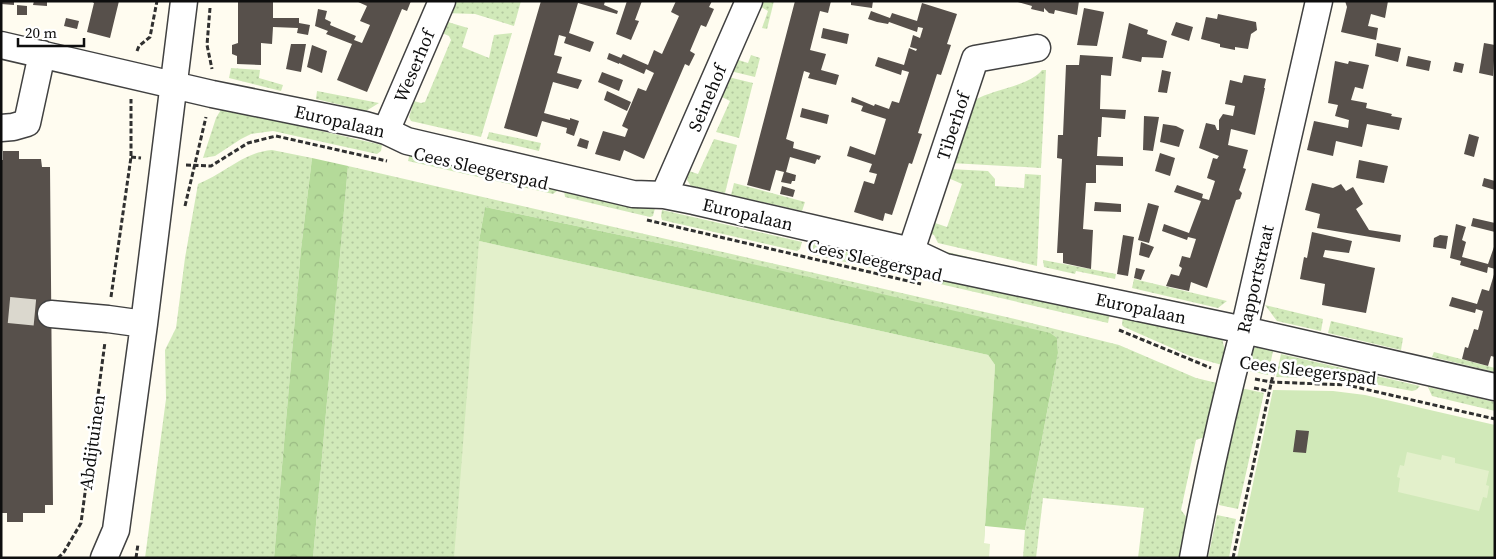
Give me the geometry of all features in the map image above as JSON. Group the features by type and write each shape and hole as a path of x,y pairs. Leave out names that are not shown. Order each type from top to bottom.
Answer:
{"street":[{"name":"Abdijtuinen","path":"104,558 116,530 144,324 184,1"},
{"name":"Weserhof","path":"386,131 442,1"},
{"name":"Seinehof","path":"664,196 749,1"},
{"name":"Rapportstraat","path":"1193,558 1206,489 1232,374 1244,330 1319,1"},
{"name":"Europalaan","path":"1,45 212,94 365,125 386,131 407,141 614,190 633,194 664,196 912,252 945,267 1244,330 1495,387"},
{"name":"Tiberhof","path":"912,252 975,59 1037,48"},
{"path":"1,128 27,123 42,54"},
{"path":"51,314 144,324"}],"path":[{"name":"Abdijtuinen","path":"58,558 64,552 81,523 132,157 131,75 139,46 150,37 157,1"},
{"path":"210,1 207,45 213,71 212,94"},
{"name":"Cees Sleegerspad","path":"193,166 211,166 248,142 276,136 395,162"},
{"name":"Cees Sleegerspad","path":"638,218 925,285"},
{"name":"Cees Sleegerspad","path":"1110,328 1119,330 1199,364 1232,374 1271,382 1347,385 1495,419"},
{"path":"1233,558 1282,339"}],"green space":[{"path":"449,1 521,1 514,26 475,14 444,13"},
{"path":"755,1 774,1 767,29 762,28 768,11 754,3"},
{"path":"441,20 468,28 462,47 489,58 494,35 512,33 481,137 411,121 409,117 412,108 406,105 410,100 421,103 425,102 451,40 449,36 438,31"},
{"path":"751,55 760,58 755,77 726,70 732,58 748,63"},
{"path":"231,68 260,70 259,78 283,85 281,91 229,78"},
{"path":"1042,70 1046,70 1041,168 951,163 975,100 1029,80"},
{"path":"724,76 753,83 739,138 716,132 730,101 716,94"},
{"path":"317,91 379,103 366,111 316,99"},
{"path":"222,108 382,145 381,151 377,154 273,131 251,134 215,156 203,158 216,118"},
{"path":"489,132 541,143 539,151 487,139"},
{"path":"714,139 737,145 725,193 691,186 687,180 689,171 698,174"},
{"path":"272,150 312,158 301,249 274,558 145,558 166,399 165,350 176,328 185,258 198,184 243,159"},
{"path":"410,153 558,186 557,191 553,194 408,161"},
{"path":"312,158 348,166 313,558 274,558 301,249"},
{"path":"348,166 1015,319 1119,345 1196,378 1217,383 1205,437 1196,440 1181,510 1187,518 1180,558 1138,558 1144,508 1043,498 1036,558 1023,558 1025,530 1058,353 1057,339 692,250 485,207 479,241 988,355 995,365 984,543 886,558 313,558"},
{"path":"949,169 988,171 995,179 995,186 1024,188 1025,174 1041,175 1037,266 938,243 934,235 928,233 932,222 947,227 962,184 946,177"},
{"path":"734,183 805,202 802,211 731,195"},
{"path":"565,187 655,208 653,216 650,217 565,197"},
{"path":"485,207 692,250 1050,333 1057,338 1058,353 1025,530 985,526 995,365 988,355 479,241"},
{"path":"662,210 802,242 800,249 797,251 662,220"},
{"path":"479,241 988,355 995,365 984,543 990,544 989,558 454,558"},
{"path":"809,243 905,266 904,271 901,274 897,274 811,254 808,249"},
{"path":"930,248 1032,272 1024,277 941,258"},
{"path":"1043,260 1116,274 1115,279 1076,271 1075,274 1044,267"},
{"path":"912,268 1110,313 1108,323 914,278 911,275"},
{"path":"1134,279 1227,301 1218,308 1132,288"},
{"path":"1265,305 1323,319 1321,331 1277,321"},
{"path":"1123,316 1222,338 1225,351 1222,365 1190,356 1124,327 1122,325"},
{"path":"1331,321 1403,338 1401,350 1328,333"},
{"path":"1265,343 1264,349 1273,351 1268,375 1245,370 1253,350"},
{"path":"1434,352 1495,368 1495,372 1432,357"},
{"path":"1281,354 1420,386 1412,391 1347,379 1276,377"},
{"path":"1428,387 1495,402 1495,411 1432,396"},
{"path":"1241,388 1264,393 1238,509 1219,505 1220,501 1217,492"},
{"path":"1273,390 1333,391 1365,395 1495,425 1495,558 1237,558"},
{"path":"1407,452 1441,460 1442,455 1455,458 1455,463 1489,471 1486,485 1489,486 1487,498 1483,497 1479,511 1398,492 1400,478 1397,477 1400,465 1404,466"},
{"path":"1217,515 1236,519 1229,558 1208,558"}],"building":[{"path":"1,1 14,1 14,5 1,4"},
{"path":"34,1 47,1 47,6 33,5"},
{"path":"91,1 119,1 110,38 87,32 94,3"},
{"path":"238,1 273,1 273,18 299,18 299,23 310,25 308,35 297,33 298,28 273,27 272,44 261,43 261,65 237,64 237,56 232,54 232,45 238,43"},
{"path":"356,1 411,1 407,11 402,9 367,92 337,80 352,44 326,34 328,31 315,26 318,9 327,11 325,19 331,22 330,25 356,36 354,40 362,43 370,25 360,21 367,6"},
{"path":"541,1 605,1 604,5 618,11 617,14 578,3 569,33 594,42 590,52 564,43 566,37 559,35 554,55 562,57 557,73 582,80 578,89 553,82 544,113 579,121 574,136 566,133 567,128 542,121 537,137 504,128"},
{"path":"627,1 642,1 635,20 639,21 631,40 616,34"},
{"path":"676,1 712,1 709,7 714,9 706,27 701,25 690,51 695,54 689,66 685,64 644,159 624,150 620,161 595,154 603,131 625,137 628,129 622,126 638,88 646,91 654,73 646,69 644,74 607,59 609,53 621,58 623,54 648,65 654,50 662,54 679,16 671,12"},
{"path":"795,1 831,1 828,13 820,11 810,50 826,54 821,70 839,75 836,85 808,78 810,73 804,71 786,139 794,142 793,148 821,156 815,164 790,157 786,172 796,175 795,181 792,181 791,184 781,182 784,172 776,170 770,191 747,185"},
{"path":"851,1 873,1 872,8 851,5"},
{"path":"1014,1 1079,1 1077,15 1055,10 1054,14 1049,13 1044,8 1044,12 1031,9 1032,6"},
{"path":"1345,1 1388,1 1385,18 1371,14 1368,26 1378,28 1376,40 1341,32 1347,7"},
{"path":"922,3 957,14 947,44 951,45 941,75 937,74 918,133 922,134 912,164 909,163 892,215 885,213 883,221 854,212 864,181 874,184 877,174 869,172 872,164 847,156 850,146 875,155 886,119 861,111 863,106 851,102 852,97 874,106 875,104 889,109 892,101 899,103 909,72 902,70 901,75 875,66 878,57 904,65 909,48 916,51 917,49 910,47 913,35 920,38 923,28 918,27 917,32 889,22 888,24 868,19 871,11 890,18 892,13 917,21"},
{"path":"17,5 27,6 27,15 17,15"},
{"path":"1084,8 1104,12 1097,46 1077,45"},
{"path":"1218,14 1256,22 1257,30 1251,34 1248,49 1235,47 1235,50 1220,47 1220,44 1201,39 1206,17 1217,19"},
{"path":"66,18 79,21 77,29 64,26"},
{"path":"1176,22 1193,27 1189,41 1171,35"},
{"path":"1129,23 1148,30 1147,34 1167,41 1163,58 1142,57 1141,62 1122,58"},
{"path":"823,28 849,34 847,44 821,38"},
{"path":"1377,43 1401,48 1398,62 1375,56"},
{"path":"1484,43 1495,45 1493,76 1479,73"},
{"path":"291,44 306,44 301,72 286,69"},
{"path":"312,45 327,51 322,73 307,67"},
{"path":"1080,55 1113,57 1111,76 1101,75 1100,109 1126,110 1125,119 1102,117 1101,137 1098,137 1097,156 1123,157 1123,166 1096,165 1096,183 1086,183 1083,229 1093,230 1091,269 1063,263 1063,253 1057,253 1062,159 1057,158 1058,135 1063,135 1066,65 1079,65"},
{"path":"1408,56 1431,61 1429,71 1406,66"},
{"path":"1335,61 1348,64 1349,61 1369,65 1363,89 1355,87 1351,100 1367,103 1366,108 1402,118 1399,130 1367,124 1362,147 1336,141 1333,156 1307,150 1314,121 1348,128 1349,120 1335,116 1338,105 1328,103"},
{"path":"1455,62 1464,64 1462,73 1453,71"},
{"path":"1162,70 1171,72 1167,93 1158,92"},
{"path":"602,72 623,80 619,91 598,82"},
{"path":"1244,75 1266,79 1255,135 1231,129 1228,145 1248,150 1243,168 1246,169 1239,190 1242,193 1240,199 1236,200 1207,288 1191,282 1189,291 1166,286 1171,274 1179,276 1182,268 1179,266 1182,256 1190,258 1196,239 1188,237 1187,240 1162,231 1164,224 1189,233 1201,201 1174,192 1177,185 1203,194 1202,198 1209,200 1215,181 1207,178 1213,158 1217,159 1219,156 1199,148 1206,123 1215,125 1217,130 1219,130 1219,120 1223,114 1233,116 1235,106 1225,104 1230,80 1242,83"},
{"path":"607,91 631,102 627,111 604,100"},
{"path":"802,108 829,115 827,124 800,117"},
{"path":"1144,116 1159,117 1153,151 1143,150"},
{"path":"1163,124 1176,126 1184,130 1179,147 1160,142"},
{"path":"1469,134 1479,137 1474,157 1464,154"},
{"path":"580,138 589,141 587,149 577,146"},
{"path":"3,151 19,151 19,159 41,159 42,167 50,167 53,505 45,505 45,513 23,513 23,522 7,522 7,513 1,513 1,160 3,160"},
{"path":"1160,153 1175,158 1170,176 1155,171"},
{"path":"1359,160 1388,166 1384,183 1356,178"},
{"path":"1484,178 1495,181 1495,190 1482,186"},
{"path":"1312,183 1333,188 1341,184 1346,191 1353,187 1363,204 1356,209 1369,230 1401,235 1400,242 1317,228 1320,214 1305,210"},
{"path":"782,186 795,190 793,197 780,194"},
{"path":"1095,202 1121,204 1121,212 1094,211"},
{"path":"1148,203 1159,206 1149,243 1138,240"},
{"path":"1473,218 1495,223 1495,232 1471,226"},
{"path":"1456,224 1466,227 1462,240 1466,242 1462,257 1488,264 1495,244 1495,269 1488,267 1487,273 1460,265 1461,261 1450,258"},
{"path":"1312,232 1352,241 1349,253 1325,250 1323,257 1375,268 1366,313 1322,305 1325,284 1300,279 1304,257 1307,258"},
{"path":"1123,235 1134,237 1128,276 1117,274"},
{"path":"1440,235 1448,236 1446,249 1433,247 1434,238"},
{"path":"1141,242 1154,247 1149,258 1139,255"},
{"path":"1136,268 1145,270 1141,280 1134,278"},
{"path":"1495,271 1495,357 1491,356 1488,366 1462,359 1465,347 1468,348 1474,329 1478,330 1483,311 1476,309 1475,313 1449,306 1452,297 1477,304 1482,289 1489,291"},
{"path":"1296,430 1309,431 1306,453 1293,452"}],"tunnel":[{"path":"9,310 51,314"}]}
